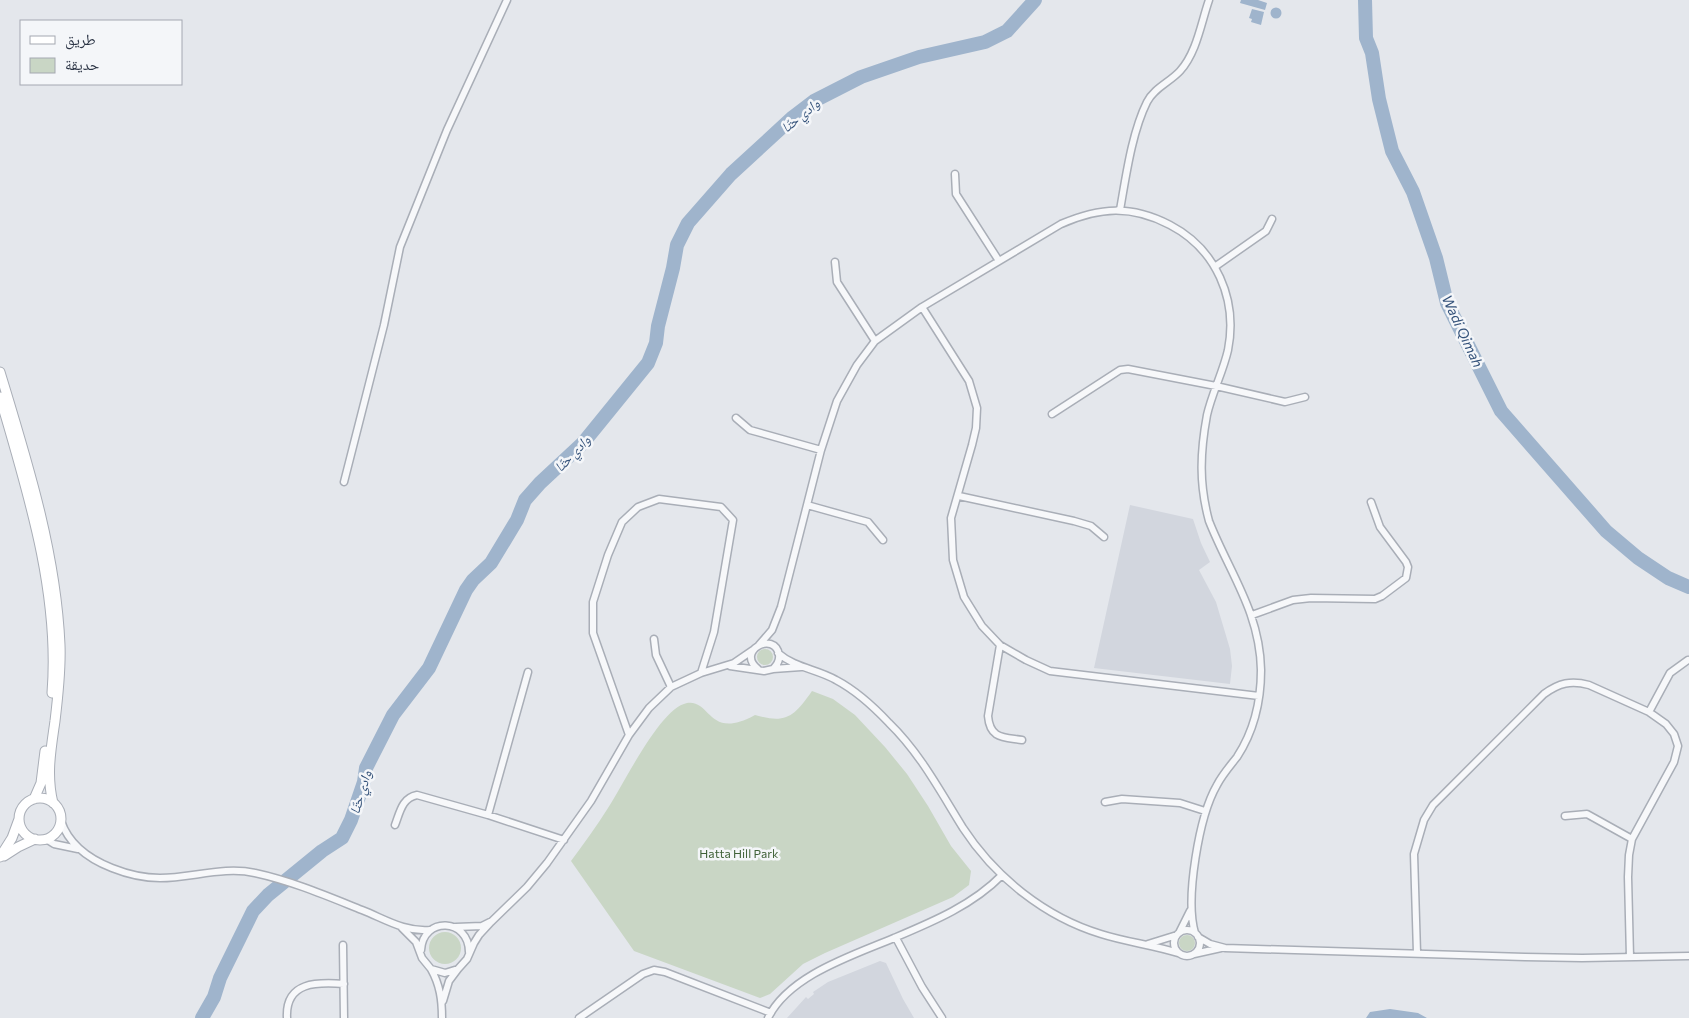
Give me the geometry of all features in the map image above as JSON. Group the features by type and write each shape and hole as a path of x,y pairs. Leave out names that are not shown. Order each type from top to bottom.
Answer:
{"main road":[{"path":"0,372 31,478 49,560 58,616 60,677 49,778 53,803"},
{"path":"0,397 35,526 46,578 52,624 54,665 52,697 40,783 34,799"},
{"path":"34,799 47,799 58,808 60,822 58,829 53,835 46,839 35,839 0,858 12,838 23,806 34,799"},
{"path":"19,819 23,832 35,839"}],"street":[{"path":"344,482 384,325 400,247 446,130 508,0"},
{"path":"1120,210 1132,144 1147,101 1161,85 1180,71 1193,51 1209,0"},
{"path":"955,174 956,194 1000,261"},
{"path":"442,1004 449,981 467,959 474,943 491,922 527,887 548,863 591,801 629,736 649,708 671,686 741,659 760,645 772,630 781,607 807,505 837,401 857,365 875,341 922,307 1061,224 1082,215 1101,211 1120,210 1156,218 1181,231 1216,266 1229,306 1228,350 1208,413 1202,448 1201,474 1204,504 1216,540 1242,590 1252,614 1258,640 1261,670 1257,715 1252,730 1238,755 1217,785 1205,812 1196,854 1191,908 1199,946 1193,954"},
{"path":"1216,266 1266,231 1272,219"},
{"path":"835,262 837,282 875,341"},
{"path":"922,307 969,381 976,402 976,428 959,496 951,518 953,560 964,597 982,626 1000,645 1050,671 1259,696"},
{"path":"1052,414 1120,370 1128,368 1285,402 1305,396"},
{"path":"736,418 750,430 822,450"},
{"path":"959,496 1074,521 1091,526 1104,537"},
{"path":"629,736 593,633 593,602 608,554 622,522 638,507 659,499 721,507 733,520 714,632 701,673"},
{"path":"1252,614 1293,600 1311,598 1375,599 1406,578 1408,573 1406,562 1380,526 1370,502"},
{"path":"807,505 868,522 883,540"},
{"path":"772,630 778,662 773,669"},
{"path":"654,639 656,655 671,686"},
{"path":"760,645 768,644 786,659 836,679 856,694 890,723 927,768 977,848 1002,875 1037,904 1100,934 1183,955 1225,948 1525,957 1689,956"},
{"path":"1000,645 988,716 990,728 999,736 1022,740"},
{"path":"753,650 751,660 759,670"},
{"path":"1649,712 1670,673 1688,660"},
{"path":"725,666 739,666 764,672 773,669 802,667"},
{"path":"488,815 528,672"},
{"path":"1418,953 1414,854 1424,820 1433,805 1544,694 1560,684 1579,682 1649,712 1666,724 1674,734 1678,746 1677,754 1632,839 1628,877 1630,957"},
{"path":"395,824 404,802 408,798 417,795 488,815 564,840"},
{"path":"1104,802 1122,799 1180,803 1205,812"},
{"path":"1565,816 1587,814 1632,839"},
{"path":"60,822 79,850"},
{"path":"46,839 54,844 79,850 112,868 140,876 160,878 237,871 264,875 305,887 378,916 402,928 430,930"},
{"path":"579,1018 643,974 654,970 665,972 770,1015 785,997 810,976 844,958 896,938 955,910 974,899 1002,875"},
{"path":"1178,953 1174,944 1191,908"},
{"path":"442,1018 440,990 432,969 422,958 421,951 424,937 437,926 482,926 491,922"},
{"path":"455,927 462,932 467,940 469,953"},
{"path":"402,928 416,942 421,951"},
{"path":"1144,944 1162,941 1187,931 1210,944 1225,948"},
{"path":"896,938 922,987 942,1018"},
{"path":"343,945 344,1018"},
{"path":"432,969 445,973 458,969"},
{"path":"287,1018 287,1011 291,1000 303,987 314,983 344,984"}],"shaded area":[{"path":"1130,505 1193,519 1210,562 1199,570 1216,602 1230,649 1232,666 1230,684 1094,668"},
{"path":"880,961 886,963 914,1018 787,1018 806,997 808,999 814,994 813,992 828,982"}],"green space":[{"path":"765,649 773,657 765,665 757,657"},
{"name":"Hatta Hill Park","path":"812,691 833,699 855,715 907,774 951,846 971,871 969,885 953,897 803,964 770,994 760,998 634,951 571,861 604,815 643,748 666,718 677,708 687,703 695,703 719,722 728,724 740,722 755,715 774,719 788,716 800,707"},
{"path":"445,932 451,933 456,937 460,942 460,954 456,959 451,963 445,964 439,963 434,959 430,954 429,948 430,942 434,937 439,933"},
{"path":"1187,935 1195,943 1187,951 1179,943"}],"water":[{"path":"1241,0 1258,0 1267,3 1265,10 1240,3"},
{"path":"1276,7 1282,13 1276,19 1270,13"},
{"path":"1252,9 1264,12 1261,25 1251,22 1252,19 1249,18"},
{"path":"1390,1009 1418,1013 1427,1018 1366,1018 1370,1012"}],"waterway":[{"name":"وادي حتّا","path":"202,1018 214,997 220,978 253,911 268,895 322,851 342,838 351,820 364,782 366,768 393,715 429,668 466,590 473,580 491,563 517,520 525,500 540,483 583,443 648,363 656,343 658,326 677,245 688,223 731,174 793,117 814,101 861,77 919,57 985,42 1007,31 1035,0"},
{"name":"Wadi Qimah","path":"1365,0 1366,38 1372,53 1379,99 1392,151 1413,192 1436,258 1447,303 1501,411 1606,531 1638,558 1668,578 1689,587"}]}
